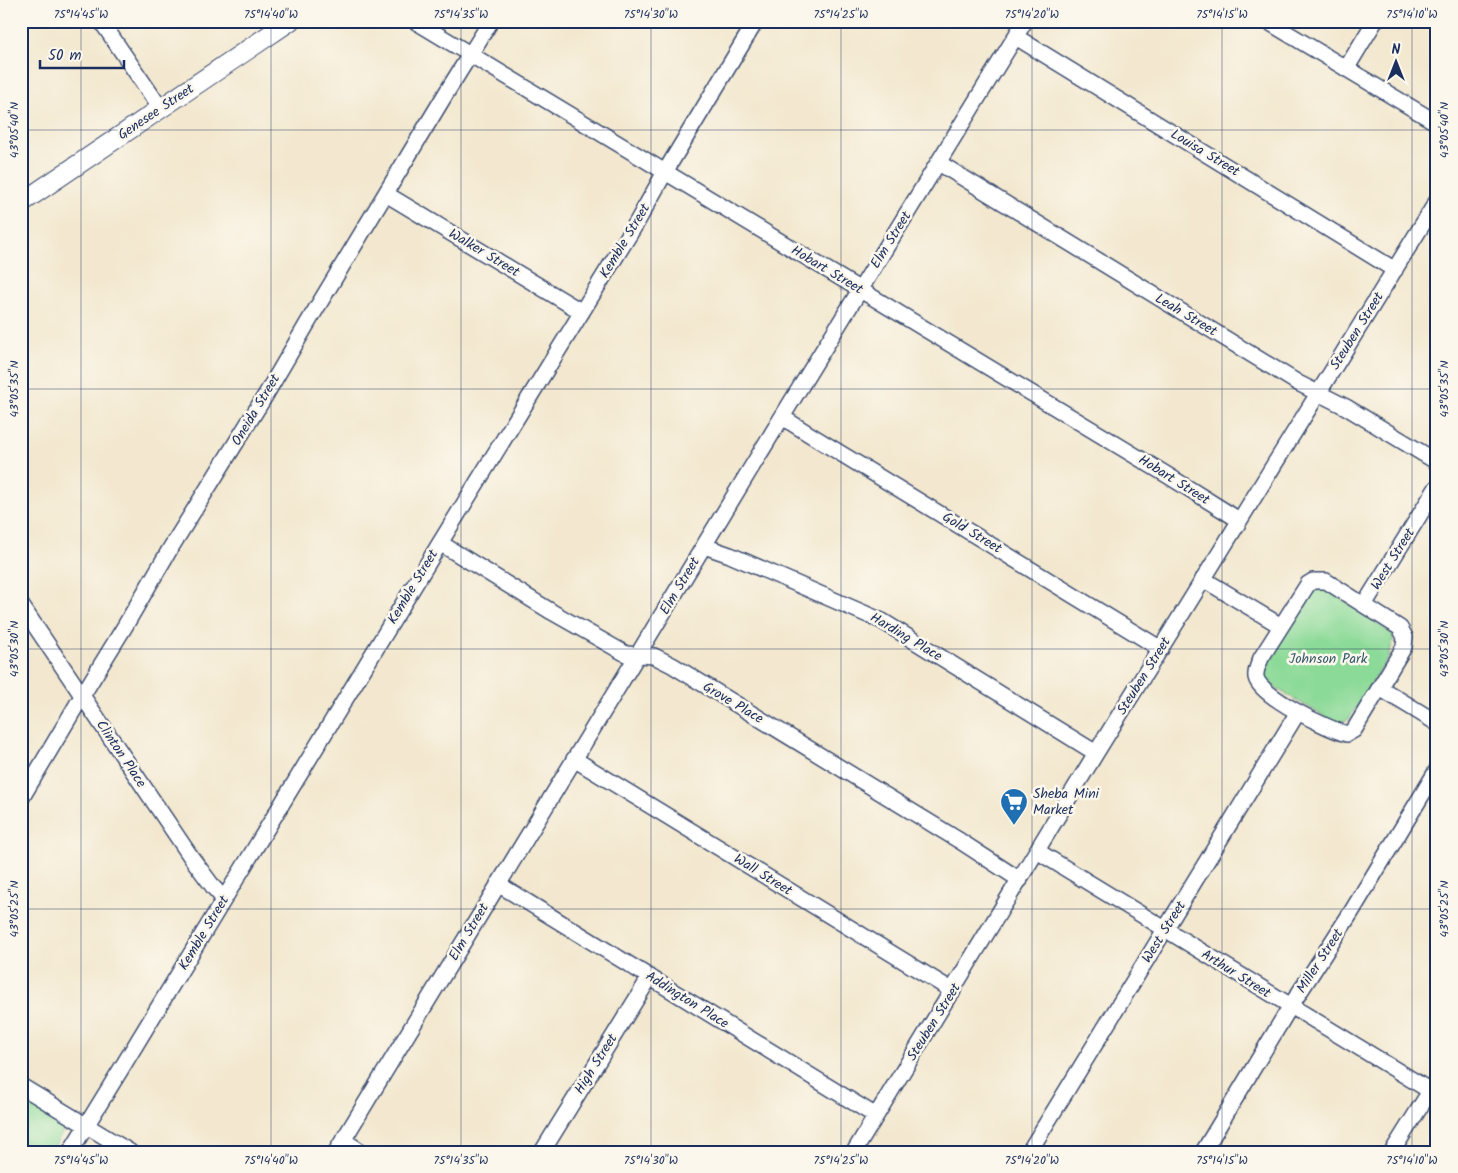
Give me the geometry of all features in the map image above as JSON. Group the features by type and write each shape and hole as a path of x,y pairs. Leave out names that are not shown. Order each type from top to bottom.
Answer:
{"main road":[{"name":"Genesee Street","path":"21,203 290,21"}],"street":[{"path":"101,21 161,109"},
{"name":"Hobart Street","path":"415,21 1150,464 1239,520"},
{"name":"Oneida Street","path":"21,799 170,549 265,396 491,21"},
{"name":"Kemble Street","path":"70,1152 637,222 756,21"},
{"name":"Elm Street","path":"339,1146 782,416 1025,21"},
{"path":"1267,21 1437,123"},
{"path":"1346,69 1375,21"},
{"name":"Louisa Street","path":"1016,37 1395,270"},
{"name":"Leah Street","path":"939,163 1281,372 1346,407 1437,462"},
{"name":"Walker Street","path":"386,194 582,312"},
{"name":"Steuben Street","path":"854,1152 1096,753 1437,201"},
{"name":"Gold Street","path":"782,416 1161,649"},
{"name":"West Street","path":"1364,605 1437,487"},
{"name":"Grove Place","path":"440,543 552,612 626,654 654,656 672,665 952,836 1020,880"},
{"name":"Harding Place","path":"704,546 730,555 882,621 1096,753"},
{"path":"1204,579 1281,626"},
{"path":"1313,581 1326,581 1364,605 1400,628 1405,637 1404,647 1354,730 1347,734 1335,731 1298,712 1262,688 1256,678 1256,671 1261,658 1308,584 1313,581"},
{"name":"Clinton Place","path":"21,605 191,857 224,899"},
{"path":"1380,688 1437,723"},
{"name":"West Street","path":"1029,1152 1298,712"},
{"name":"Wall Street","path":"574,759 953,991"},
{"name":"Miller Street","path":"1203,1152 1290,1007 1352,911 1437,770"},
{"name":"Arthur Street","path":"1037,851 1290,1007 1435,1089"},
{"name":"Addington Place","path":"498,884 876,1116"},
{"name":"High Street","path":"542,1152 650,977"},
{"path":"21,1086 130,1152"},
{"path":"1392,1152 1435,1089"},
{"path":"339,1146 362,1152"}],"green space":[{"name":"Johnson Park","path":"1327,589 1393,634 1393,642 1388,658 1349,719 1341,722 1332,721 1267,683 1265,674 1265,661 1308,598 1314,591"},
{"path":"21,1091 70,1120 51,1152 21,1152"}],"place":[{"name":"Sheba Mini Market","path":"1014,826"}]}
